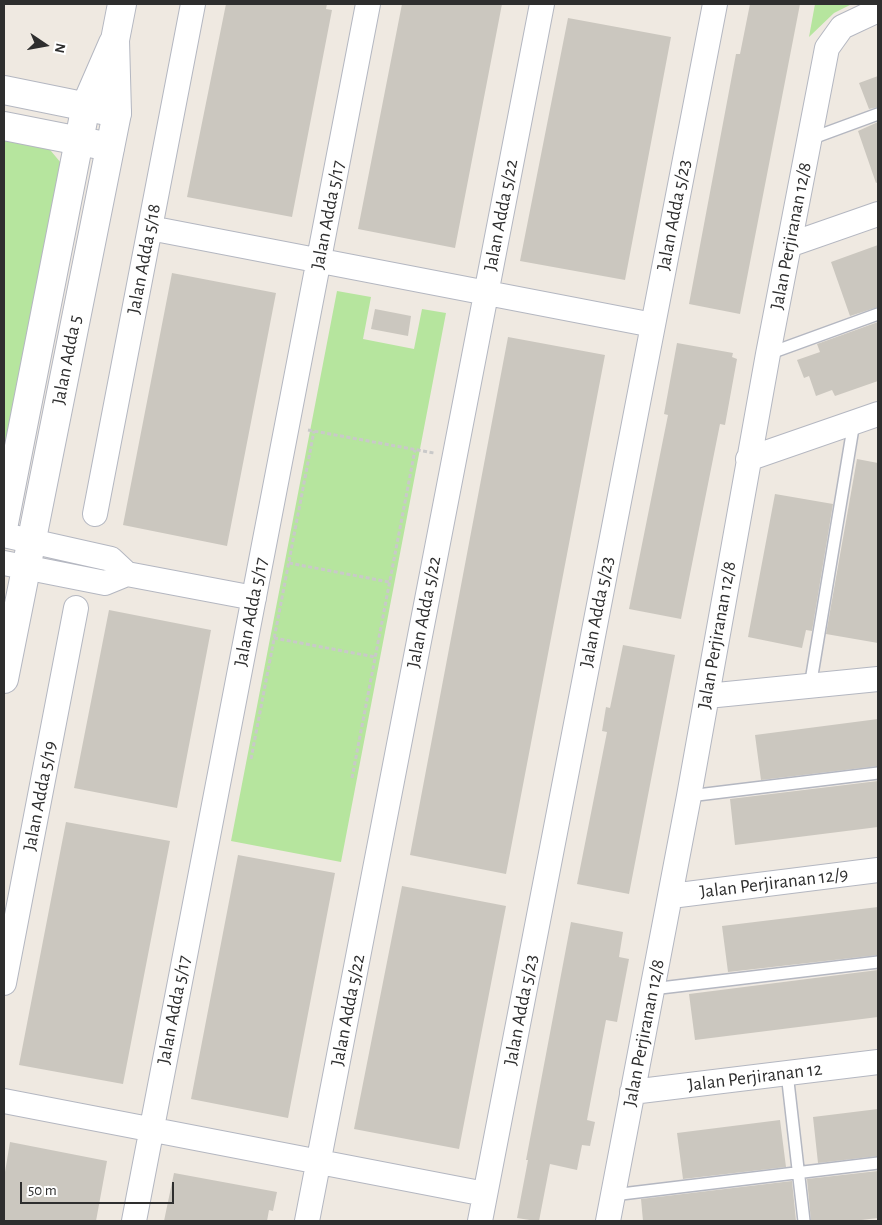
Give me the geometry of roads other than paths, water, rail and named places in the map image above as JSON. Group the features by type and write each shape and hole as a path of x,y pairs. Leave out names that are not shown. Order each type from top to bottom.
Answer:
{"main road":[{"name":"Jalan Adda 5","path":"4,679 14,566 30,540 117,113 115,40 122,4"},
{"name":"Jalan Adda 5","path":"4,523 17,432 86,105 115,40"},
{"path":"4,90 86,105 117,113"},
{"path":"4,126 110,147"}],"street":[{"name":"Jalan Adda 5/18","path":"95,514 193,4"},
{"name":"Jalan Adda 5/17","path":"134,1221 368,4"},
{"name":"Jalan Adda 5/22","path":"307,1221 542,4"},
{"name":"Jalan Adda 5/23","path":"480,1221 715,4"},
{"name":"Jalan Perjiranan 12/8","path":"608,1221 671,896 748,459 827,48 842,27 878,10"},
{"path":"789,245 878,214"},
{"path":"150,228 653,325"},
{"path":"748,459 878,414"},
{"path":"4,535 111,559 127,574"},
{"path":"14,566 104,583 127,574 254,598"},
{"name":"Jalan Adda 5/19","path":"4,983 76,608"},
{"path":"707,696 878,679"},
{"name":"Jalan Perjiranan 12/9","path":"671,896 878,870"},
{"name":"Jalan Perjiranan 12","path":"632,1092 878,1062"},
{"path":"4,1101 485,1194"}],"lane":[{"path":"810,139 878,114"},
{"path":"768,354 878,314"},
{"path":"810,687 854,422"},
{"path":"689,796 878,773"},
{"path":"652,989 878,962"},
{"path":"787,1073 804,1221"},
{"path":"613,1196 878,1163"}]}
